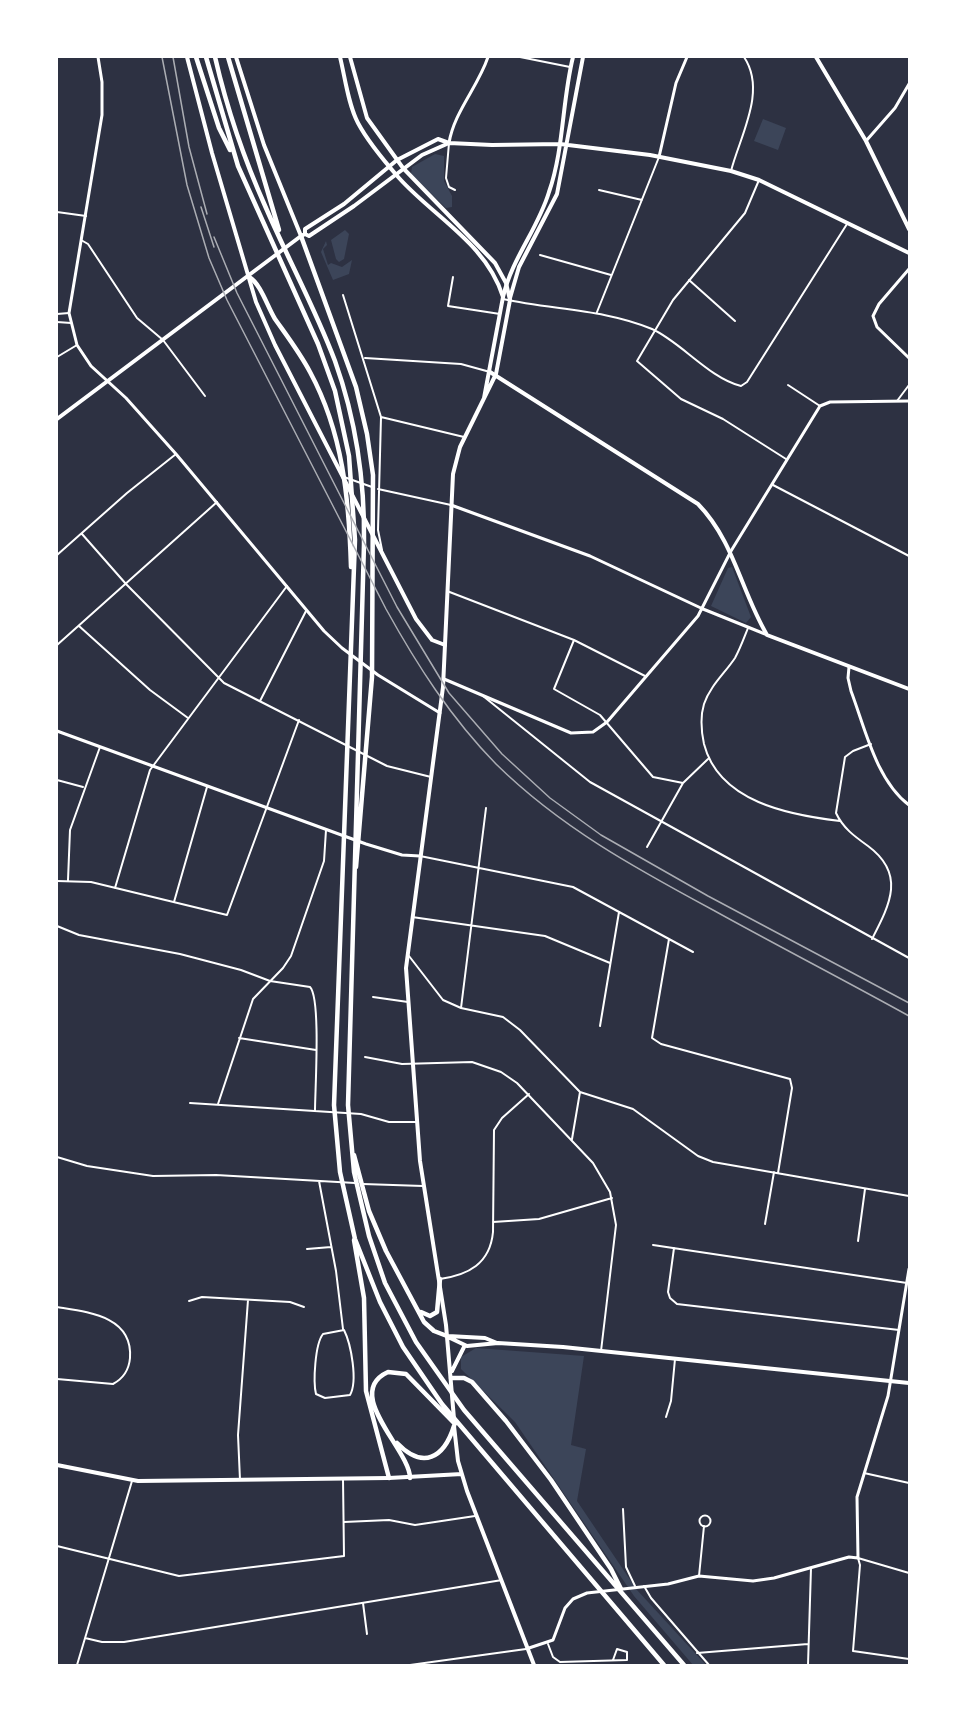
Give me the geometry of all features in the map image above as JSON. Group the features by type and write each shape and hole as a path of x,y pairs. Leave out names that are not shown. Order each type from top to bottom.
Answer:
{"highway":[{"path":"196,57 219,128 324,359 339,407 350,456 355,523 353,608 334,1105 338,1156 364,1298 366,1391 389,1478"},
{"path":"206,57 238,166"},
{"path":"215,57 241,146 335,362 350,410 359,456 364,527 348,1088 350,1139 360,1204 374,1252 389,1291 416,1342 453,1396 684,1665"},
{"path":"228,57 282,241"},
{"path":"303,235 356,387 370,455 374,505 371,699 356,831"},
{"path":"249,277 256,283 272,314 310,372 327,410 341,457 348,501 353,608"},
{"path":"350,1139 372,1220 427,1325 447,1336"},
{"path":"351,1222 373,1287 403,1347 442,1404 664,1665"},
{"path":"405,1286 420,1310 430,1316 438,1309 440,1279"},
{"path":"410,1478 409,1466 377,1413 373,1390 381,1376 397,1371 414,1380 502,1475"},
{"path":"451,1378 470,1381 497,1410 542,1468 611,1569 624,1594"},
{"path":"387,1432 408,1454 427,1458 443,1449 454,1426"}],"main road":[{"path":"187,57 249,277 268,330 423,630 435,642 445,645"},
{"path":"236,57 264,145 303,235"},
{"path":"340,57 357,122 395,174 492,268 503,298"},
{"path":"350,57 368,118 403,168 495,264 506,283 510,300"},
{"path":"484,399 506,283 547,201 560,144 573,57"},
{"path":"534,1665 462,1474 454,1426 440,1279 424,1186 417,1122 406,954 444,679 451,505 455,462 464,437 496,374 510,300 521,263 555,199 582,57"},
{"path":"816,57 866,141 909,229"},
{"path":"57,419 249,277 303,235 305,229 344,204 397,160 430,141 438,139 449,142 567,144 658,157 731,171 759,180 909,252"},
{"path":"303,235 309,236 354,207 422,155 449,142"},
{"path":"490,372 698,504 716,525 731,551 758,620 767,635 909,689"},
{"path":"447,1336 485,1338 498,1343"},
{"path":"447,1336 465,1345 498,1343 601,1351 909,1383"},
{"path":"485,1338 485,1345"},
{"path":"451,1378 465,1345"},
{"path":"57,1465 132,1481 410,1478 462,1474"}],"street":[{"path":"98,57 103,102 69,313 77,345 91,366 126,398 176,454 306,611 342,648 440,714"},
{"path":"455,190 447,184 451,129 483,72 488,57"},
{"path":"520,57 570,68"},
{"path":"597,312 658,157 675,83 687,57"},
{"path":"731,171 754,90 753,75 744,57"},
{"path":"866,141 898,104 909,84"},
{"path":"759,180 745,213 689,280 653,330 637,361 681,399 730,423 788,460"},
{"path":"599,190 642,200"},
{"path":"57,212 86,216"},
{"path":"503,298 549,308 597,312 653,330 695,359 741,386 747,382 847,224"},
{"path":"81,240 88,244 137,318 163,340 205,396"},
{"path":"540,255 611,275"},
{"path":"909,269 879,304 873,316 877,327 909,358"},
{"path":"453,277 448,306 500,314"},
{"path":"689,280 735,321"},
{"path":"343,295 381,417 378,530 383,555"},
{"path":"57,314 69,313"},
{"path":"57,322 71,324"},
{"path":"57,357 77,345"},
{"path":"364,358 461,364 490,372"},
{"path":"788,385 820,406"},
{"path":"897,401 909,385"},
{"path":"444,679 576,734 593,732 607,722 703,609 731,551 820,406 830,402 909,401"},
{"path":"381,417 464,437"},
{"path":"57,555 176,454"},
{"path":"344,477 379,489 451,505 590,556 703,609 767,635"},
{"path":"773,485 909,556"},
{"path":"57,645 217,502"},
{"path":"81,534 126,584 218,678 387,765 431,777"},
{"path":"115,888 152,767 287,586"},
{"path":"447,591 574,640 647,677"},
{"path":"260,701 306,611"},
{"path":"79,626 150,690 188,718"},
{"path":"748,628 736,656 711,688 704,705 701,729 708,759 726,782 753,799 799,815 840,821"},
{"path":"574,640 554,689 593,708 653,777 683,783"},
{"path":"849,667 849,687 871,744 888,783 909,805"},
{"path":"482,695 590,782 909,958"},
{"path":"506,715 509,706"},
{"path":"57,881 91,882 227,915 299,720"},
{"path":"57,731 326,830 402,855 480,867 573,887 693,952"},
{"path":"871,744 850,752 844,760 836,813 850,833 878,854 890,873 889,898 872,939"},
{"path":"68,881 69,833 100,747"},
{"path":"647,847 683,783 708,759"},
{"path":"57,780 84,788"},
{"path":"174,903 207,787"},
{"path":"461,1008 486,808"},
{"path":"218,1104 253,999 291,956 324,861 326,830"},
{"path":"600,1026 619,912"},
{"path":"412,917 544,936 610,963"},
{"path":"57,926 79,934 209,961 270,981 304,986 314,991 315,1111"},
{"path":"669,939 651,1029 652,1038 661,1044 783,1075 791,1080 792,1088 765,1224"},
{"path":"406,954 421,969 438,995 448,1003 461,1008 493,1013 511,1022 580,1092 642,1114 705,1159 909,1196"},
{"path":"373,997 408,1002"},
{"path":"239,1038 316,1050"},
{"path":"365,1057 414,1063 459,1061 483,1065 510,1077 572,1139 600,1173 612,1198 616,1238 601,1351"},
{"path":"572,1139 580,1092"},
{"path":"440,1279 464,1275 481,1262 490,1248 493,1222 494,1130 502,1118 529,1094"},
{"path":"190,1103 361,1114 389,1122 417,1122"},
{"path":"57,1157 87,1166 153,1176 192,1174 424,1186"},
{"path":"319,1181 344,1330 350,1345 353,1391 350,1395 325,1398 316,1394 314,1386 318,1343 323,1334 344,1330"},
{"path":"858,1241 866,1189"},
{"path":"493,1222 539,1219 612,1198"},
{"path":"653,1245 907,1285"},
{"path":"307,1249 331,1247"},
{"path":"674,1248 668,1292 670,1298 677,1304 899,1330"},
{"path":"909,1269 880,1427 856,1501 860,1565 853,1651 909,1659"},
{"path":"189,1301 202,1297 290,1302 304,1307"},
{"path":"240,1480 238,1435 248,1300"},
{"path":"57,1307 94,1313 109,1319 122,1329 131,1352 130,1364 125,1374 113,1384 57,1378"},
{"path":"666,1417 671,1401 675,1359"},
{"path":"864,1473 909,1483"},
{"path":"57,1546 179,1576 344,1556 343,1479"},
{"path":"77,1665 132,1481"},
{"path":"623,1509 626,1567 635,1586"},
{"path":"344,1522 389,1520 419,1525 478,1516"},
{"path":"699,1576 704,1526"},
{"path":"410,1665 548,1644 555,1635 565,1608 573,1599 587,1593 668,1584 699,1576 753,1581 849,1557 909,1573"},
{"path":"808,1665 811,1568"},
{"path":"85,1638 102,1642 124,1642 502,1580"},
{"path":"644,1586 651,1598 709,1665"},
{"path":"363,1603 367,1634"},
{"path":"548,1644 553,1657 558,1662 627,1660 627,1652 620,1648 615,1650 613,1660"},
{"path":"697,1653 808,1644"}],"shaded area":[{"path":"763,119 786,128 778,150 754,141"},
{"path":"435,154 444,156 444,181 452,196 452,207 446,208 411,174 412,167"},
{"path":"345,230 349,234 344,259 339,262 331,240"},
{"path":"326,241 327,245 323,249 328,265 331,263 342,267 352,260 349,274 333,280 321,252"},
{"path":"732,567 751,617 746,623 711,606 728,568"},
{"path":"476,1348 584,1356 571,1445 586,1449 577,1501 637,1590 706,1665 693,1665 634,1596 515,1422 461,1369 461,1357"}],"railway":[{"path":"162,57 187,185 209,258 227,300 386,609 423,671 464,728 496,764 521,787 599,845 684,894 909,1016"},
{"path":"173,57 189,147 207,214"},
{"path":"201,207 214,247"},
{"path":"214,237 237,293 397,607 449,693 502,754 550,798 601,835 708,896 909,1003"}]}
